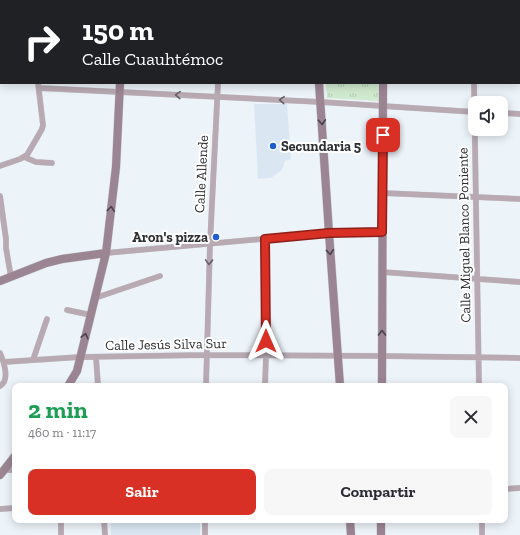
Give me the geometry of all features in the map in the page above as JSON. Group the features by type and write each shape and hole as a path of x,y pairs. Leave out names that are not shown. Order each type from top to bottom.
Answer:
{"street":[{"path":"70,383 77,371 106,253 116,167 120,84"},
{"name":"Calle Allende","path":"206,383 210,244 216,96 218,84"},
{"path":"320,84 340,383"},
{"path":"382,383 383,84"},
{"name":"Calle Miguel Blanco Poniente","path":"474,84 474,96"},
{"path":"0,166 24,157 32,148 42,127 38,85 119,92 216,96 468,112"},
{"path":"508,113 520,114"},
{"name":"Calle Miguel Blanco Poniente","path":"475,136 479,383"},
{"path":"24,157 36,162 52,163"},
{"path":"382,193 520,199"},
{"path":"0,196 11,277"},
{"path":"0,225 6,248"},
{"path":"0,280 46,263 62,259 106,253 329,233 382,232"},
{"path":"265,239 265,383"},
{"path":"382,272 520,282"},
{"path":"95,298 160,276"},
{"path":"67,310 90,315"},
{"path":"33,360 47,319"},
{"path":"0,352 4,362 5,376 4,381 0,386"},
{"name":"Calle Jesús Silva Sur","path":"4,362 80,357 207,355 520,358"},
{"path":"96,357 98,383"},
{"path":"2,473 12,460"},
{"path":"2,473 12,471"},
{"path":"508,489 520,488"},
{"path":"0,509 12,508"},
{"path":"61,523 62,535"},
{"path":"104,523 105,535"},
{"path":"205,523 205,535"},
{"path":"350,523 350,535"},
{"path":"381,523 381,535"},
{"path":"482,523 482,535"}],"shaded area":[{"name":"Secundaria 5","path":"254,104 287,104 291,159 285,161 282,170 271,178 258,179"},
{"path":"111,523 200,523 200,535 111,535"}],"green space":[{"path":"326,84 378,84 379,101 327,98"}],"place":[{"name":"Secundaria 5","path":"273,146"},
{"name":"Aron's pizza","path":"216,237"}],"route":[{"path":"266,341 265,239 329,233 382,232 383,135"}]}
